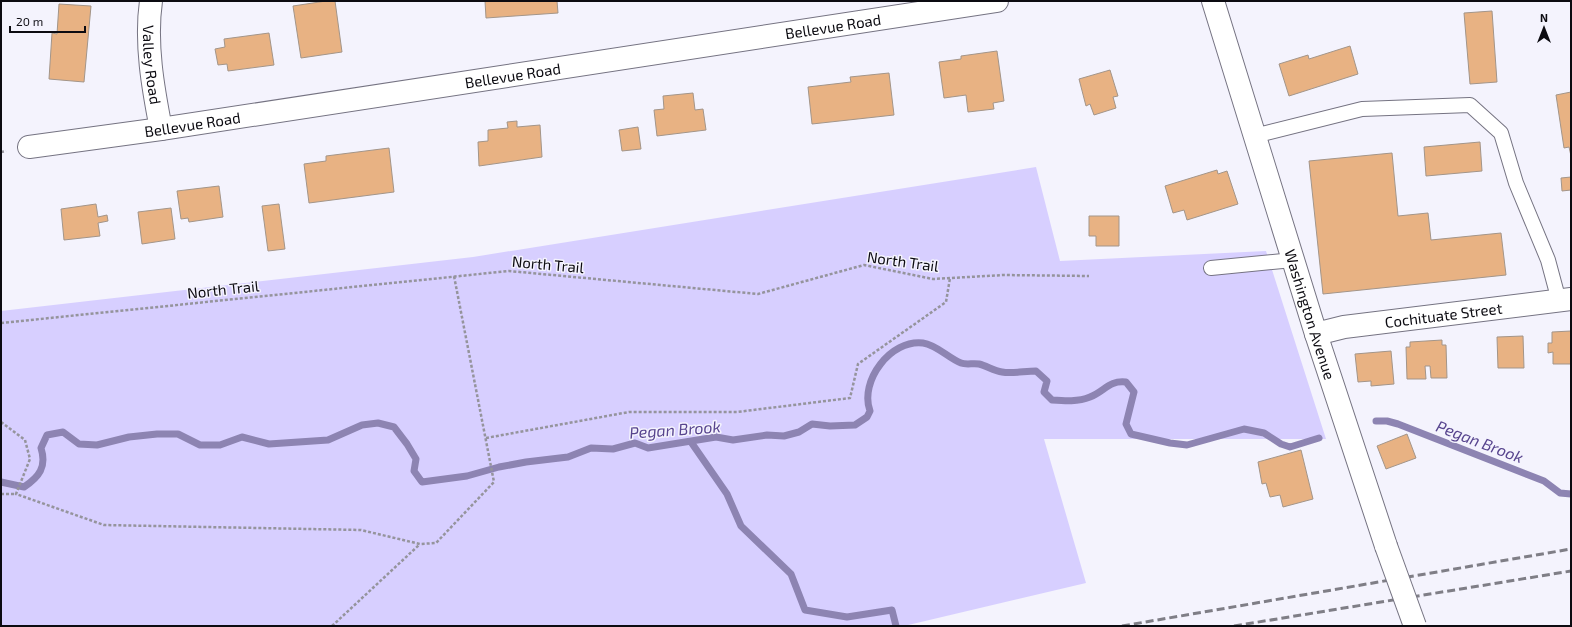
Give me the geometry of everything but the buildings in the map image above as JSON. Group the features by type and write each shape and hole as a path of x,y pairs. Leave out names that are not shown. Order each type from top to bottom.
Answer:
{"street":[{"name":"Valley Road","path":"151,1 149,45 161,129"},
{"name":"Bellevue Road","path":"28,147 161,129 997,1"},
{"name":"Washington Avenue","path":"1213,1 1316,334 1386,546 1415,626"},
{"name":"Cochituate Street","path":"1316,334 1344,327 1565,300"}],"lane":[{"path":"1254,136 1362,109 1470,105 1501,133 1516,183 1565,300"},
{"path":"1211,268 1293,260"}],"path":[{"name":"North Trail","path":"1,323 509,270 758,294 864,265 933,279 1004,275 1089,276"},
{"path":"1,494 16,492 104,525 361,530 420,544 436,543 494,482 454,276"},
{"path":"486,438 629,412 737,412 850,398 858,364 946,302 950,278"},
{"path":"1,422 25,440 30,460 16,492"},
{"path":"332,626 420,544"}],"shaded area":[{"path":"1036,167 1060,261 1266,251 1326,439 1044,439 1086,583 904,626 1,626 1,311 473,257"}],"waterway":[{"name":"Pegan Brook","path":"1,482 24,487 34,479 38,475 42,466 43,455 41,448 47,435 63,432 79,444 97,445 129,437 157,434 178,434 200,445 220,445 242,437 269,444 328,440 362,425 378,423 394,427 407,444 416,459 414,471 422,482 467,476 499,467 526,462 568,457 591,448 613,449 635,443 648,448 716,437 733,440 767,435 784,436 799,432 812,424 830,426 855,425 867,417 870,411 868,399 869,387 873,375 880,364 889,355 900,348 911,344 923,343 933,346 963,364 979,364 996,371 1006,373 1036,371 1047,381 1044,392 1052,400 1081,400 1095,395 1111,384 1126,382 1134,392 1126,424 1131,434 1170,443 1187,445 1244,429 1264,433 1281,444 1290,447 1319,438"},
{"name":"Pegan Brook","path":"1376,421 1387,421 1398,424 1544,481 1560,493 1571,494"},
{"path":"691,442 727,494 741,526 791,574 805,610 847,617 892,610 896,626"}],"railway":[{"path":"1122,626 1571,549"},
{"path":"1234,626 1571,571"}]}
